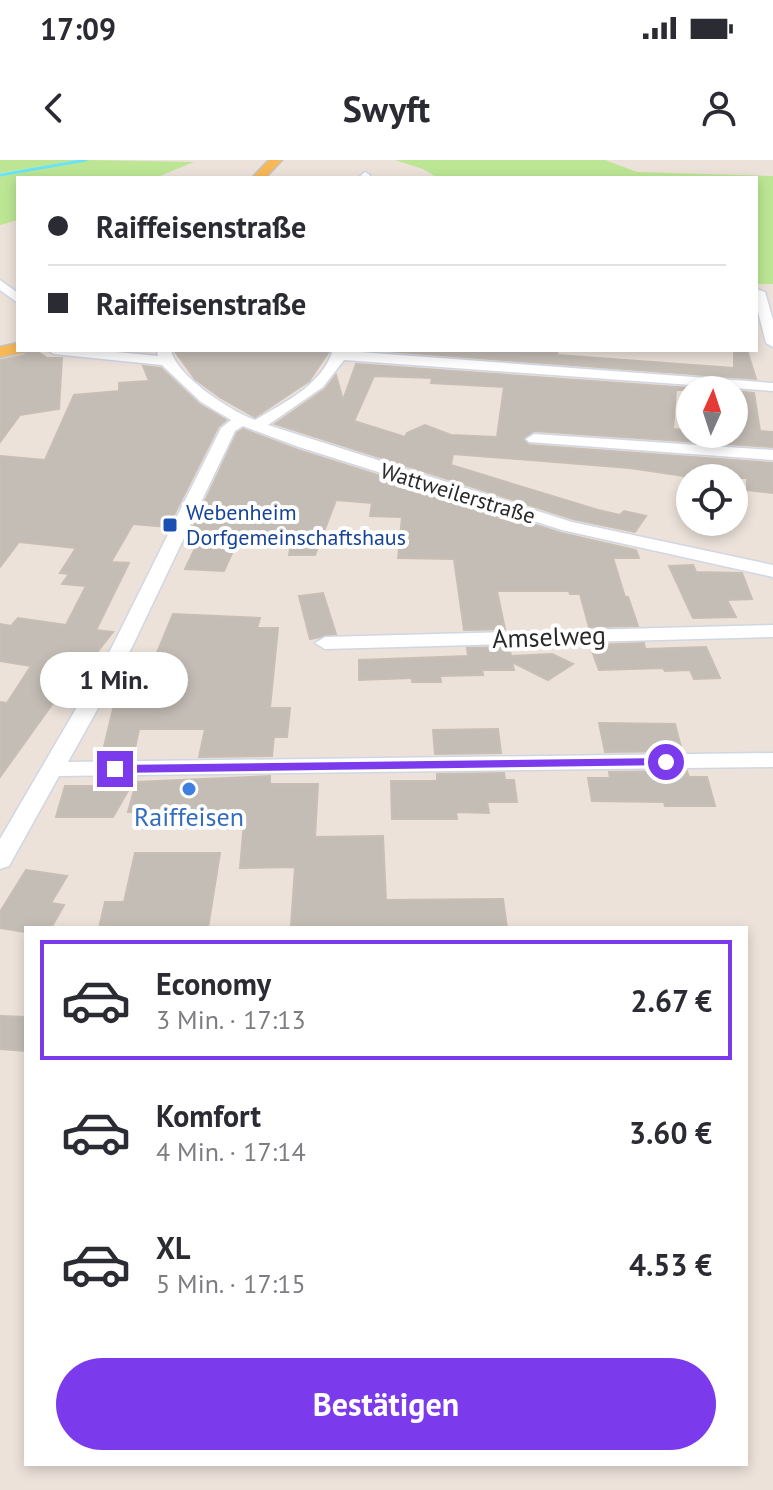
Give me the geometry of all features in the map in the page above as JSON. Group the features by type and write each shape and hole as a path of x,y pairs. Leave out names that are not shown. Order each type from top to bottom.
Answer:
{"main road":[{"path":"260,176 276,160"}],"street":[{"path":"0,284 16,297"},
{"path":"759,292 773,343"},
{"name":"Wattweilerstraße","path":"91,352 165,356 206,399 249,423 305,444 531,516 773,571"},
{"path":"3,849 54,769 122,647 229,428 249,423 306,394 340,353 773,387"},
{"path":"534,439 773,455"},
{"name":"Amselweg","path":"325,643 773,631"},
{"path":"54,769 773,760"}],"green space":[{"path":"0,160 79,160 0,173"},
{"path":"88,160 194,162 160,176 16,176 16,221 0,225 0,175"},
{"path":"395,160 605,160 637,172 773,176 773,284 758,284 758,176 435,176"}],"building":[{"path":"26,352 38,352 47,358 62,358 59,409 20,415 0,442 0,360 25,355"},
{"path":"175,352 329,352 309,381 255,417 195,379"},
{"path":"399,352 558,352 557,355 734,368 734,352 748,352 756,379"},
{"path":"356,364 676,387 673,429 676,429 676,441 534,431 523,439 529,445 773,463 773,493 748,490 748,464 676,464 676,475 630,468 453,454 451,465 598,510 646,516 635,532 573,519 275,424 325,389 336,375 343,400","holes":["374,376 432,378 431,383 504,387 497,437 451,435 425,425 407,433 405,437 354,421"]},
{"path":"143,366 161,368 199,404 226,420 218,427 168,527 133,524 111,562 129,563 96,630 113,632 87,665 92,665 75,693 61,692 0,777 0,702 7,703 31,666 0,661 0,624 11,626 18,618 66,625 86,586 62,584 69,574 60,573 76,548 19,542 0,567 0,456 45,460 74,395 119,391 119,383 149,381"},
{"path":"748,392 754,393 760,431 773,432 773,447 748,445"},
{"path":"243,429 298,450 561,533 636,550 639,558 613,558 638,626 589,627 580,594 570,594 569,591 497,591 505,629 464,630 454,559 398,558 402,517 370,516 372,503 336,500 315,555 289,555 291,544 285,544 282,533 278,544 237,542 224,571 185,569 199,540 191,540 197,529 192,529 237,433"},
{"path":"693,565 696,572 742,573 752,599 727,600 736,617 693,618 669,566"},
{"path":"323,593 336,634 310,639 299,596"},
{"path":"173,614 260,618 257,628 278,628 270,708 290,708 287,737 274,737 272,756 199,757 205,729 139,729 133,758 101,759 114,705 136,665 152,665"},
{"path":"644,643 645,649 706,647 720,678 694,679 690,670 665,671 663,668 599,670 592,651 595,651 594,645"},
{"path":"509,647 511,656 552,654 573,664 548,680 512,662 514,670 482,670 483,675 440,676 441,682 412,682 412,678 359,680 359,660 468,656 467,648"},
{"path":"599,723 675,724 682,751 605,752"},
{"path":"498,729 501,753 435,754 433,730"},
{"path":"687,771 689,777 707,777 715,806 592,801 588,778 610,778 609,772"},
{"path":"504,773 505,780 514,780 517,802 487,802 489,813 456,812 457,819 392,819 391,781 437,781 437,774"},
{"path":"270,776 270,784 318,784 315,837 383,836 386,900 503,899 507,926 291,926 295,867 240,868 245,811 128,812 136,782"},
{"path":"128,778 128,782 133,782 113,817 56,817 65,786 94,786 96,779"},
{"path":"135,853 220,853 208,926 99,926 105,902 124,902"},
{"path":"26,870 67,876 51,903 64,905 52,926 24,926 24,932 0,928 0,912"},
{"path":"0,1016 24,1017 24,1051 0,1049"}],"waterway":[{"path":"0,175 86,160"}],"place":[{"name":"Webenheim Dorfgemeinschaftshaus","path":"170,525"},
{"name":"Raiffeisen","path":"189,789"}],"route":[{"path":"115,769 666,762"}]}
